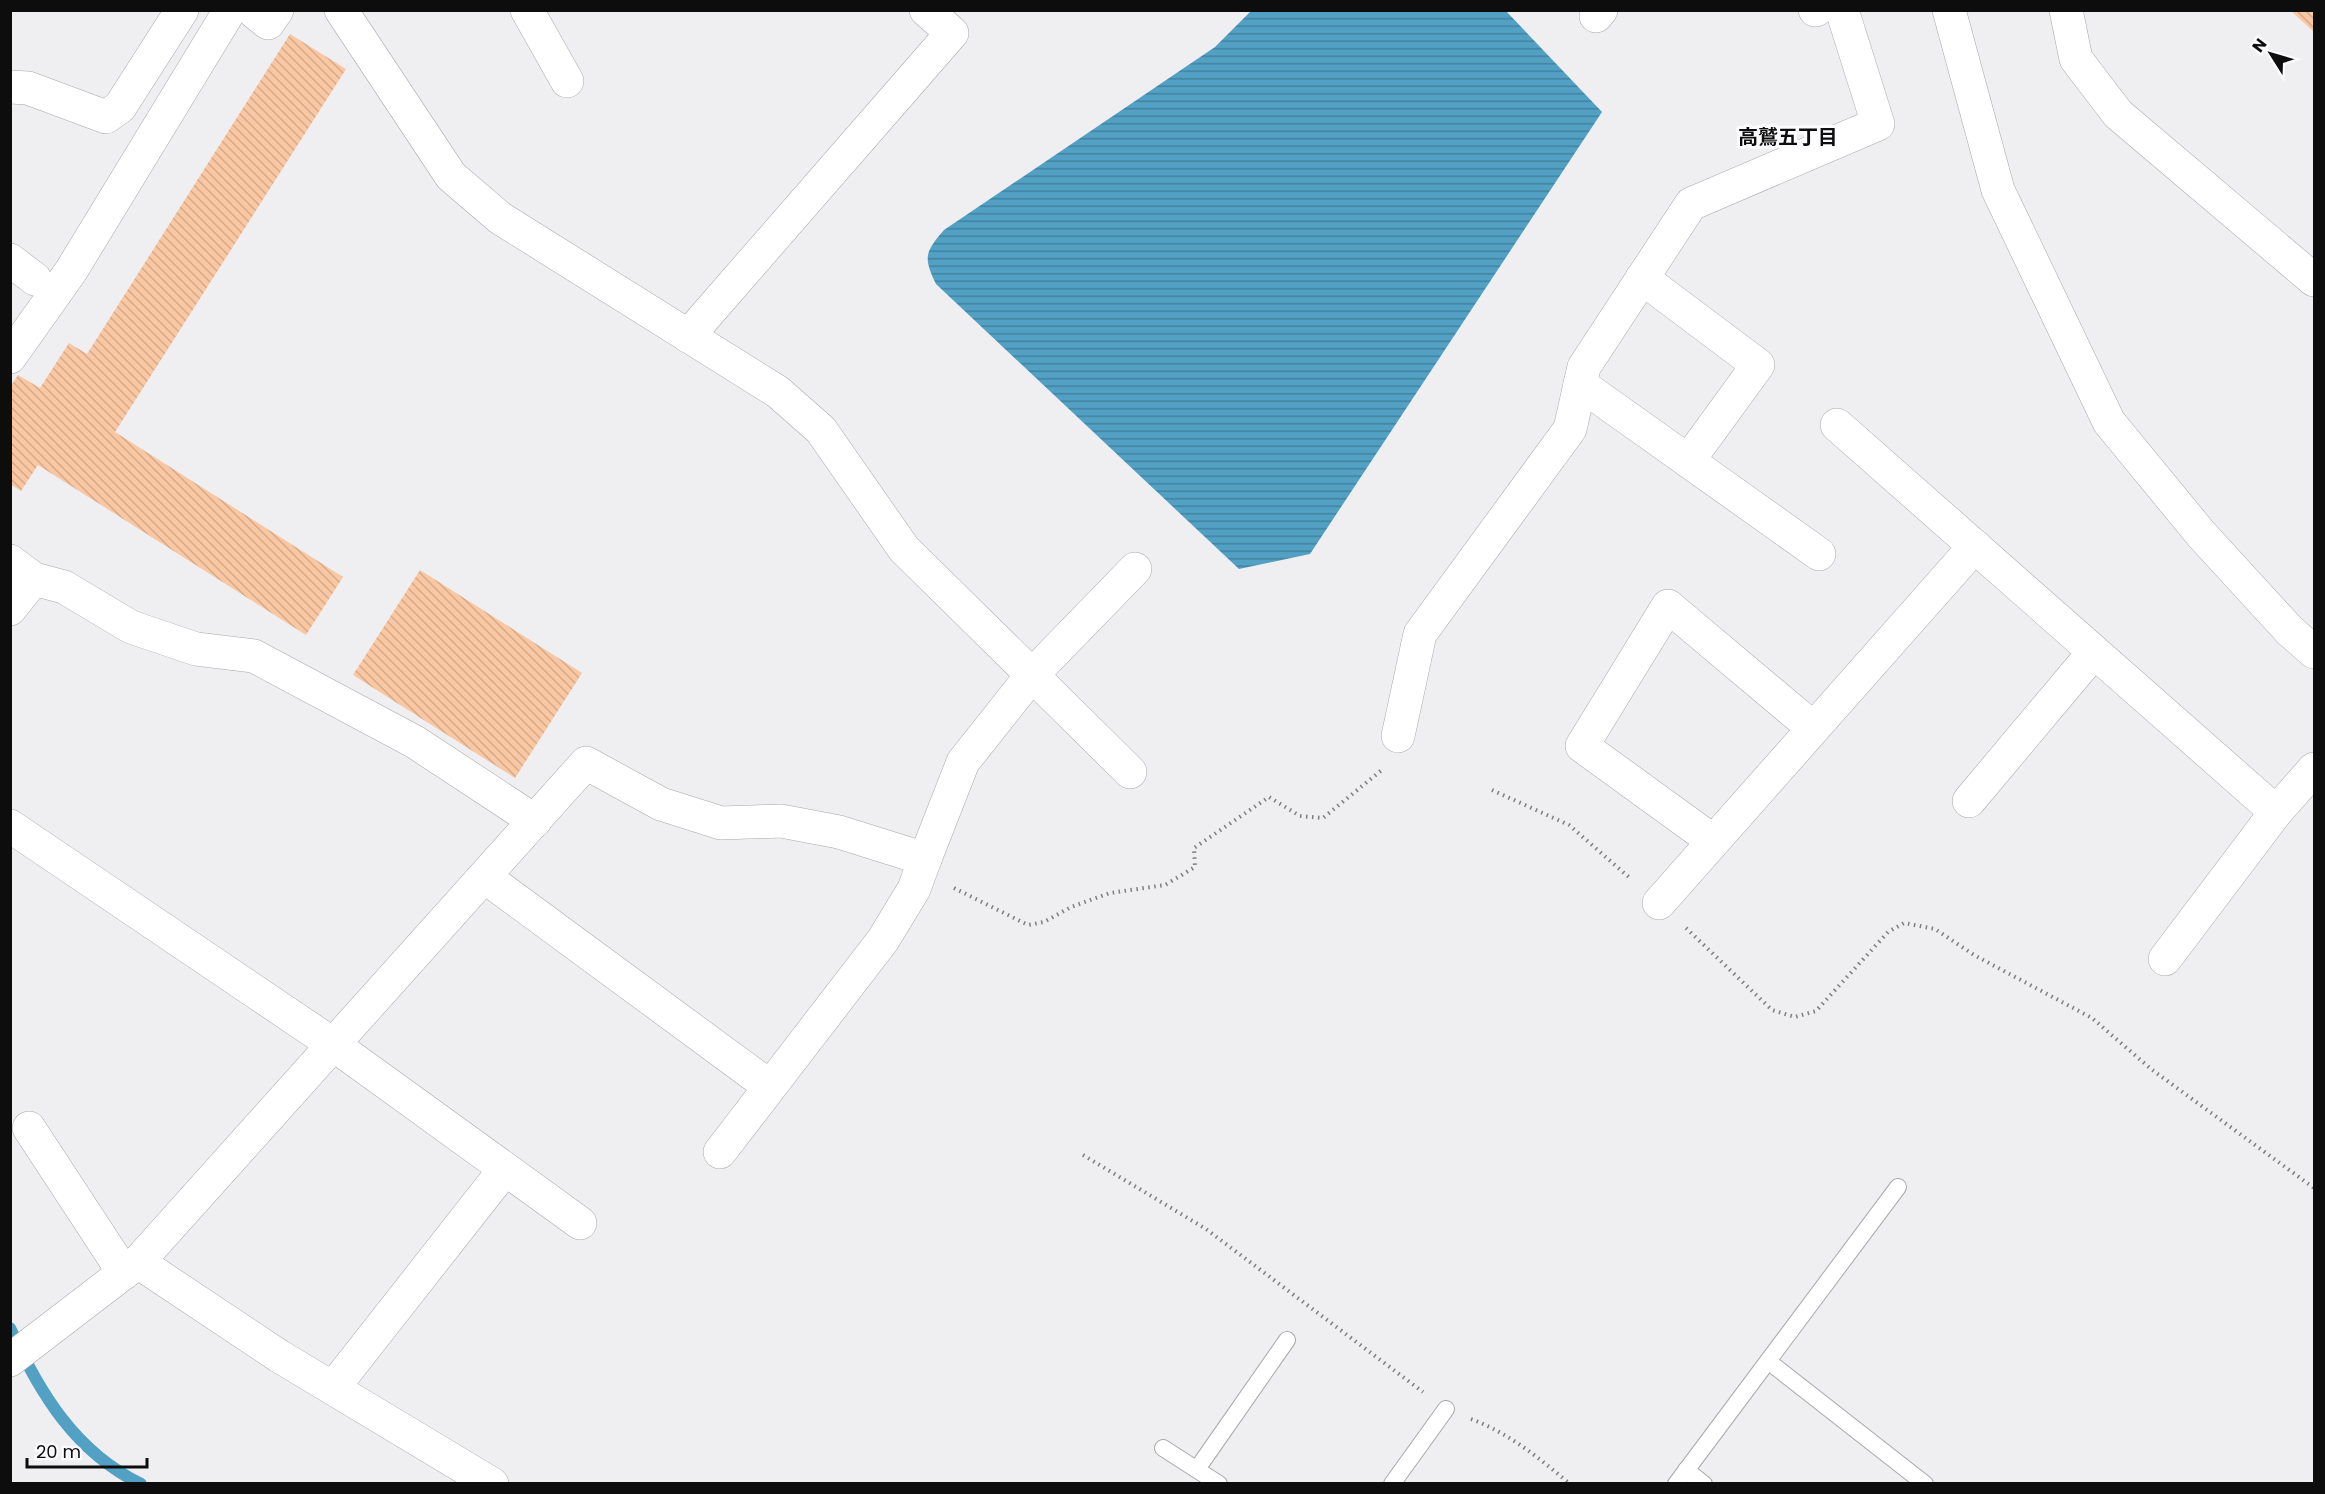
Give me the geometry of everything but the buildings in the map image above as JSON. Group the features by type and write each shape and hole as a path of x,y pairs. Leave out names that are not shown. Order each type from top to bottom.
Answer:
{"street":[{"path":"10,87 28,88 106,117 120,107 182,10"},
{"path":"10,357 71,272 230,10"},
{"path":"252,10 268,23 277,10"},
{"path":"341,10 450,176 500,218 778,392 821,429 904,549 1130,772"},
{"path":"527,10 567,81"},
{"path":"688,336 952,33 926,10"},
{"path":"1398,736 1420,634 1570,429 1584,366 1691,204 1878,124 1842,10"},
{"path":"1948,10 1998,190 2109,422 2201,534 2290,631 2314,652"},
{"path":"2066,10 2076,59 2118,114 2314,280"},
{"path":"1642,278 1758,364 1688,461"},
{"path":"1580,384 1819,554"},
{"path":"1837,425 2276,812"},
{"path":"1659,903 1975,546"},
{"path":"720,1152 882,940 914,889 963,762 1032,675 1135,569"},
{"path":"10,609 22,570 64,587 131,627 196,649 254,656 415,742 535,821"},
{"path":"1713,841 1582,746 1668,606 1813,728"},
{"path":"1969,801 2094,652"},
{"path":"10,1360 131,1267 586,764 662,804 721,823 781,821 828,829 922,866"},
{"path":"2165,959 2276,812 2314,769"},
{"path":"10,826 334,1045 580,1223"},
{"path":"484,877 769,1086"},
{"path":"29,1128 131,1267 492,1484"},
{"path":"333,1389 505,1169"}],"lane":[{"path":"1676,1484 1898,1187"},
{"path":"1197,1469 1287,1340"},
{"path":"1768,1361 1925,1484"},
{"path":"1392,1484 1446,1410"},
{"path":"1163,1448 1219,1484"},
{"path":"1686,1470 1704,1484"}],"path":[{"path":"922,866 972,896 1028,925 1044,922 1071,907 1110,893 1165,885 1195,867 1194,848 1269,797 1299,816 1323,818 1397,758 1398,736"},
{"path":"1492,790 1569,825 1659,903 1772,1010 1795,1017 1816,1011 1888,932 1904,923 1935,929 1974,955 2092,1017 2151,1069 2314,1188"},
{"path":"1083,1155 1206,1229 1446,1410 1494,1427 1531,1452 1570,1484"}],"water":[{"path":"1252,10 1506,11 1602,112 1310,554 1239,569 936,284 929,267 928,255 944,230 1215,47"}],"waterway":[{"path":"10,1328 33,1375 62,1418 97,1455 118,1471 141,1484"}],"district":[{"name":"高鷲五丁目","path":"1788,137"}]}
